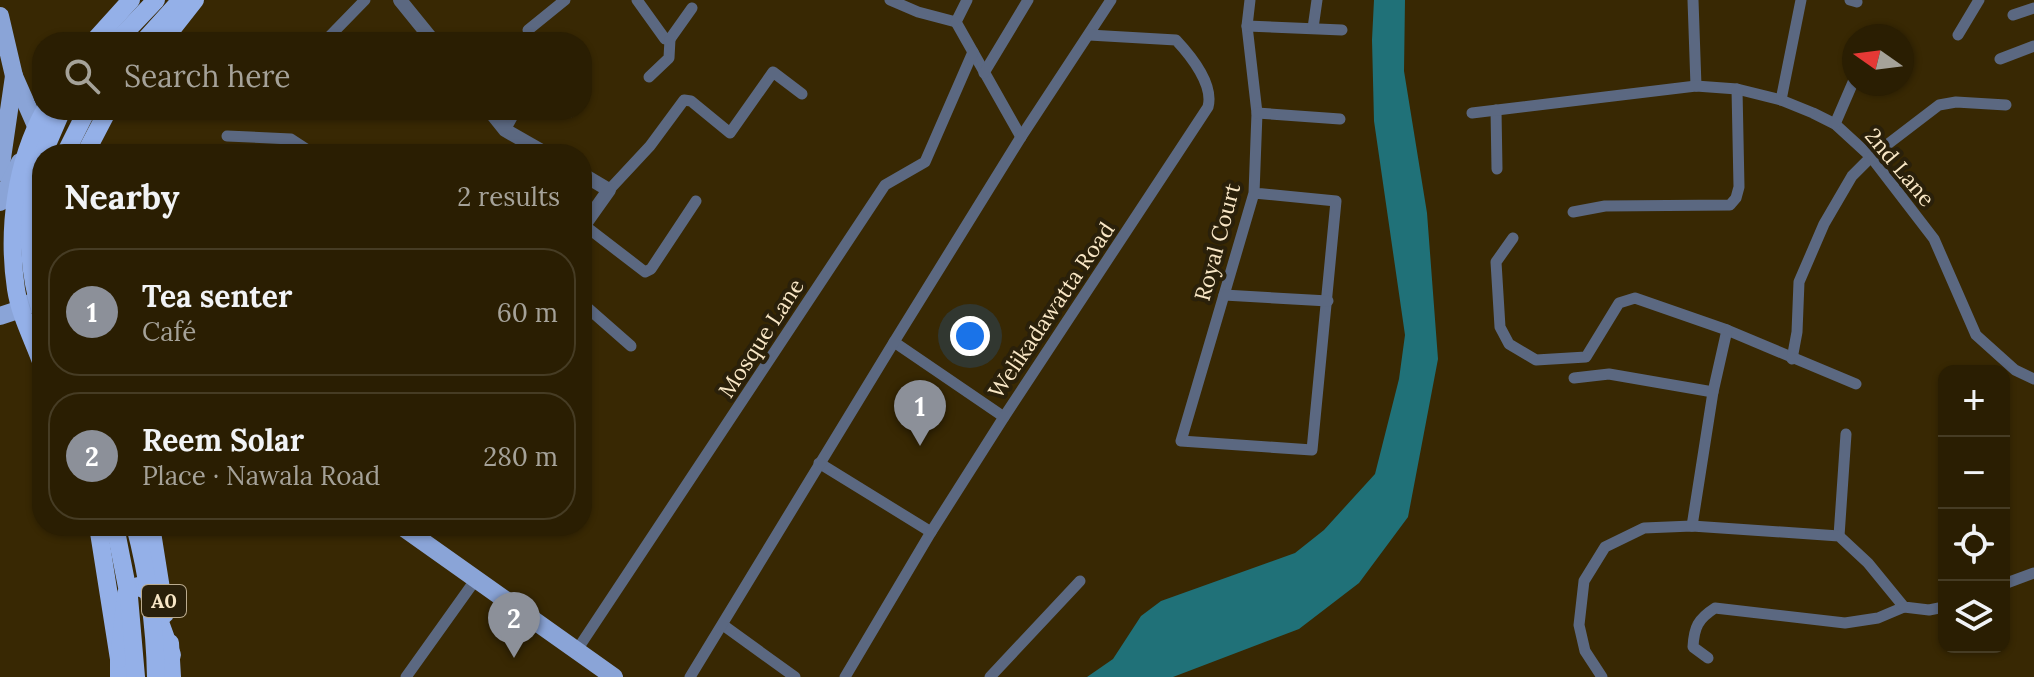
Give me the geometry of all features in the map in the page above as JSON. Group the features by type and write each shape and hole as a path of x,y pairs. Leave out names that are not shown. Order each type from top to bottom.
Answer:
{"highway":[{"path":"102,32 131,0"},
{"path":"126,32 156,0"},
{"path":"152,32 181,0"},
{"path":"170,32 195,0"},
{"path":"38,144 41,120"},
{"path":"42,144 56,120"},
{"path":"70,144 82,120"},
{"path":"90,144 103,120"},
{"path":"32,166 12,220 8,291 21,309 32,338"},
{"path":"32,203 29,234 32,264"},
{"name":"A0","path":"101,536 119,668"},
{"path":"117,536 129,597 136,677"},
{"path":"138,536 152,617 156,677"},
{"name":"A0","path":"153,536 172,655 172,677"},
{"path":"119,668 126,594 138,586 149,592 172,655"}],"main road":[{"path":"0,16 14,76 32,104"},
{"path":"1,165 14,76"},
{"path":"0,202 32,160"},
{"path":"8,291 32,286"},
{"path":"0,316 32,302"},
{"path":"415,536 614,677"}],"street":[{"path":"334,32 365,0"},
{"path":"400,0 426,32"},
{"path":"528,30 565,0"},
{"path":"637,0 665,39 670,39"},
{"path":"890,0 918,12 956,22 1021,137"},
{"path":"956,22 967,0"},
{"path":"984,73 1028,0"},
{"path":"690,677 1021,137 1111,0"},
{"name":"Royal Court","path":"1250,0 1247,26 1257,113 1254,193 1181,441 1312,450 1328,301"},
{"path":"1313,28 1317,0"},
{"path":"1693,0 1696,86"},
{"path":"1781,100 1801,0"},
{"path":"1958,35 1979,0"},
{"path":"649,77 669,58 670,39 692,8"},
{"path":"2013,15 2034,8"},
{"path":"1247,26 1342,30"},
{"name":"Welikadawatta Road","path":"845,677 1004,417 1208,107 1211,96 1208,86 1176,40 1089,35"},
{"path":"2000,59 2034,46"},
{"name":"Mosque Lane","path":"577,650 885,185 925,162 973,52"},
{"path":"592,214 609,190 650,146 684,100 691,101 730,133 773,72 802,94"},
{"name":"2nd Lane","path":"1472,113 1696,86 1737,89 1781,100 1835,124 1871,157 1934,239 1976,335 2015,370 2034,379"},
{"path":"1573,212 1605,206 1730,205 1739,187 1737,89"},
{"path":"1835,124 1847,96"},
{"path":"1792,359 1797,332 1799,282 1805,263 1852,176 1871,157 1939,105 1956,102 2006,105"},
{"path":"1496,110 1497,169"},
{"path":"1257,113 1340,119"},
{"path":"497,120 505,130 530,144"},
{"path":"505,130 510,120"},
{"path":"227,136 291,139 299,144"},
{"path":"592,180 609,190"},
{"path":"1224,295 1328,301 1336,201 1254,193"},
{"path":"592,233 645,272 651,269 696,201"},
{"path":"1513,238 1496,262 1500,327 1509,344 1536,360 1586,357 1619,303 1635,298 1727,330 1856,384"},
{"path":"592,312 631,346"},
{"path":"1692,526 1713,392 1727,330"},
{"path":"894,342 1004,417"},
{"path":"1574,378 1609,374 1713,392"},
{"path":"1839,536 1846,434"},
{"path":"819,463 931,532"},
{"path":"1602,677 1585,651 1579,625 1584,581 1605,547 1644,528 1692,526 1839,536 1868,563 1904,607"},
{"path":"2010,582 2034,573"},
{"path":"406,677 476,579"},
{"path":"990,677 1080,581"},
{"path":"1708,658 1693,647 1694,629 1700,618 1715,608 1845,623 1878,618 1904,607 1938,608"},
{"path":"723,625 795,677"}],"water":[{"path":"1374,0 1405,0 1404,71 1427,213 1438,359 1408,517 1359,583 1299,629 1173,677 1087,677 1113,659 1141,616 1161,601 1295,553 1324,530 1375,474 1399,379 1405,335 1374,121"}],"place":[{"name":"Tea senter","path":"920,446"},
{"name":"Reem Solar","path":"514,658"}]}
